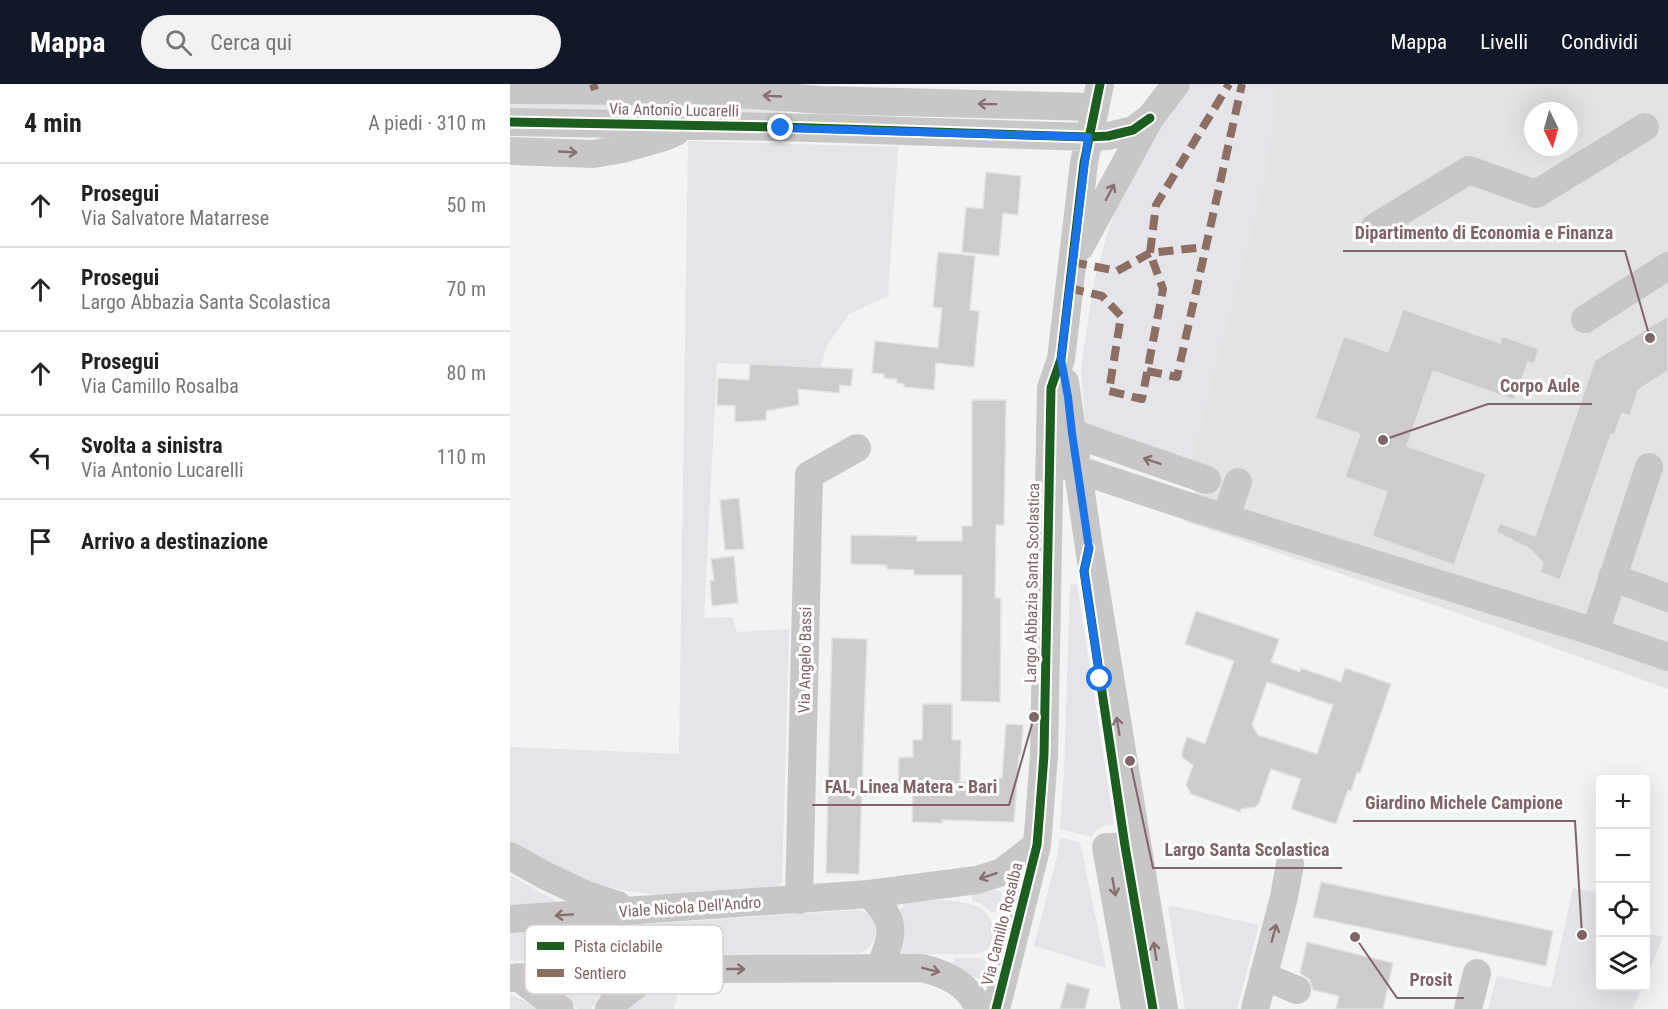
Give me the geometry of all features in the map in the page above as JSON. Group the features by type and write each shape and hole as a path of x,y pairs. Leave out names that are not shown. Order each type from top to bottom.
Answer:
{"street":[{"path":"1072,262 1150,118 1176,84"},
{"name":"Via Antonio Lucarelli","path":"510,90 572,87 631,91 671,88 735,89 1046,98 1097,95"},
{"path":"1072,262 1088,137 1097,95"},
{"path":"1031,135 1046,98"},
{"name":"Via Antonio Lucarelli","path":"510,122 1088,137 1108,136 1132,130 1150,118"},
{"path":"510,151 593,154 664,137 692,126"},
{"path":"1375,226 1469,170 1536,194 1646,127"},
{"name":"Largo Abbazia Santa Scolastica","path":"1072,262 1061,359 1052,388 1061,435 1078,470 1164,1009"},
{"path":"1585,319 1668,266"},
{"path":"1061,435 1209,475 1197,509"},
{"name":"Largo Abbazia Santa Scolastica","path":"1037,845 1044,755 1050,467 1061,435"},
{"name":"Via Angelo Bassi","path":"799,900 809,475 857,448"},
{"path":"1050,467 1064,465 1668,657"},
{"path":"1595,632 1649,467"},
{"path":"1226,517 1238,482"},
{"path":"1049,544 1072,543 1089,548"},
{"path":"1612,577 1668,598"},
{"name":"Viale Nicola Dell'Andro","path":"510,919 799,900 869,894 977,880 1002,872 1037,845"},
{"name":"Via Camillo Rosalba","path":"996,1009 1037,845"},
{"path":"1135,1009 1106,847 1137,846"},
{"path":"510,856 584,894 634,910"},
{"path":"1255,1009 1284,897 1290,864"},
{"path":"869,894 888,917 891,939 880,968"},
{"path":"723,970 922,968 944,973 962,985 980,1009"},
{"path":"1468,1009 1478,973"},
{"path":"1263,976 1297,990"},
{"path":"538,994 560,1009"},
{"path":"609,1009 624,994"}],"shaded area":[{"path":"1191,84 1277,84 1266,172 1190,464 1086,427 1081,373 1095,278 1118,202 1149,143"},
{"path":"1277,84 1668,84 1668,689 1455,612 1184,521 1203,469 1190,464 1266,172"},
{"path":"510,100 779,107 778,118 510,111"},
{"path":"688,141 898,147 888,296 849,314 826,347 821,367 717,363 704,618 732,617 737,632 789,629 782,882 777,888 658,895 587,882 534,857 510,841 510,747 679,754"},
{"path":"1077,584 1114,825 1101,827 1092,837 1060,829 1070,585"},
{"path":"1060,838 1080,842 1106,968 1034,946"},
{"path":"510,875 554,900 554,902 510,905"},
{"path":"1573,888 1596,892 1596,991 1640,991 1633,1009 1488,1009 1497,976 1551,988"},
{"path":"996,890 1002,892 997,912 992,912 972,900 972,895"},
{"path":"922,901 957,901 979,908 987,914 992,924 993,937 989,948 973,954 900,954 903,921 900,910 904,904"},
{"path":"1173,906 1259,925 1237,1009 1185,1009 1168,907"},
{"path":"857,910 871,917 876,930 871,944 859,953 723,954 723,925 631,925"},
{"path":"525,932 525,960 510,961 510,933"},
{"path":"1650,934 1663,937 1650,969"},
{"path":"955,958 982,958 986,962 982,979 975,978 953,963"},
{"path":"565,994 603,994 591,1009 578,1009"},
{"path":"645,994 677,994 674,1009 627,1009"},
{"path":"510,995 523,1000 538,1009 510,1009"}],"building":[{"path":"986,172 1021,176 1018,215 1003,213 999,256 962,252 966,207 983,209"},
{"path":"938,252 975,256 970,310 979,311 974,367 936,363 934,390 904,387 904,384 897,383 897,379 884,378 884,374 872,373 875,341 938,348 942,308 933,307"},
{"path":"1403,309 1500,343 1502,336 1539,349 1534,364 1528,362 1514,400 1433,371 1407,446 1486,474 1454,565 1372,536 1387,492 1345,477 1360,434 1315,418 1344,336 1388,352"},
{"path":"1668,316 1668,371 1638,390 1630,416 1622,413 1614,435 1611,434 1560,580 1540,572 1543,563 1530,549 1496,532 1500,523 1535,536 1595,360"},
{"path":"750,364 853,369 851,386 840,385 839,393 798,389 799,405 766,411 766,420 735,422 735,406 717,405 718,378 749,380"},
{"path":"972,400 1006,400 1004,525 996,525 995,598 1001,598 1000,702 961,701 962,575 914,575 914,570 887,569 887,565 851,564 851,535 917,536 917,541 962,541 962,526 972,526"},
{"path":"739,498 744,549 725,550 720,500"},
{"path":"734,556 738,603 712,606 710,581 714,580 711,559"},
{"path":"1196,611 1279,639 1271,662 1300,672 1301,668 1341,682 1345,668 1391,684 1360,773 1357,772 1351,791 1348,790 1336,824 1291,809 1301,779 1271,769 1259,803 1255,807 1241,809 1240,812 1191,794 1186,785 1193,765 1182,757 1182,752 1187,737 1205,744 1234,661 1185,644","holes":["1267,682 1333,705 1317,754 1258,735 1252,725"]},
{"path":"832,638 867,639 859,874 826,873"},
{"path":"923,704 952,704 952,740 961,740 960,782 993,783 993,778 1002,778 1006,724 1023,725 1014,822 942,820 942,823 912,822 913,790 898,790 899,758 913,757 913,740 922,740"},
{"path":"1321,882 1553,931 1546,966 1313,917"},
{"path":"1307,942 1393,963 1383,1009 1336,1009 1339,996 1313,990 1310,980 1300,973"},
{"path":"1067,983 1090,989 1085,1009 1060,1009"}],"marked path":[{"path":"593,84 595,90"},
{"path":"1069,288 1102,296 1121,316 1109,391 1142,399 1163,289 1150,253 1156,205 1229,84"},
{"path":"1147,371 1177,377 1242,84"},
{"path":"1072,262 1117,271 1150,253 1205,247"}],"cycle path":[{"path":"996,1009 1037,845 1044,755 1051,388 1061,359 1084,163 1100,84"},
{"path":"510,122 781,127 1088,137 1108,136 1133,130 1150,118"},
{"path":"1089,548 1084,571 1125,846 1153,1009"}],"place":[{"name":"Dipartimento di Economia e Finanza","path":"1650,338"},
{"name":"Corpo Aule","path":"1383,440"},
{"name":"FAL, Linea Matera - Bari","path":"1034,717"},
{"name":"Largo Santa Scolastica","path":"1130,761"},
{"name":"Giardino Michele Campione","path":"1582,935"},
{"name":"Prosit","path":"1355,937"}],"route":[{"path":"781,128 1088,137 1061,359 1089,548 1084,571 1100,679"}]}
